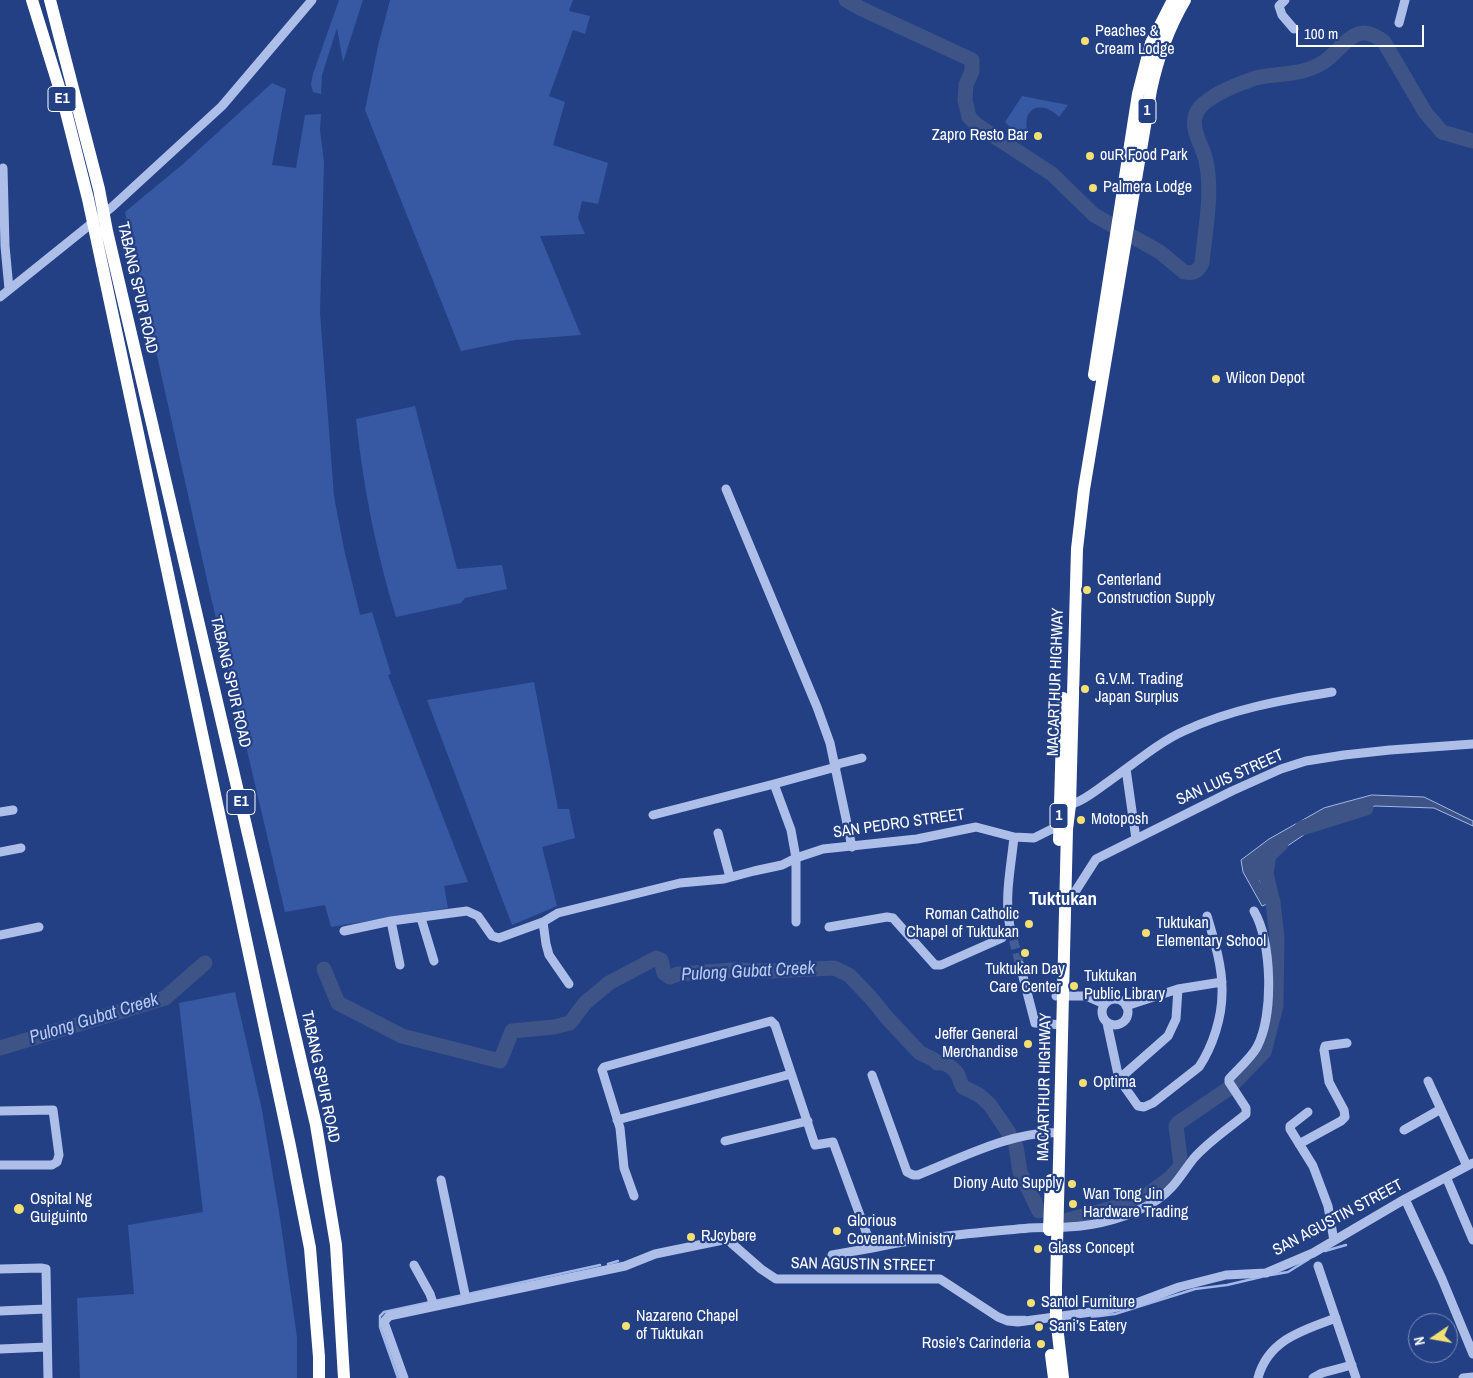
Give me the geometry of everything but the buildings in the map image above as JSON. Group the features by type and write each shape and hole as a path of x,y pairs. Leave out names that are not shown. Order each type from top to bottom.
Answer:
{"highway":[{"name":"TABANG SPUR ROAD","path":"32,0 63,100 88,199 102,235 316,1125 336,1244 344,1378"},
{"name":"TABANG SPUR ROAD","path":"50,0 99,189 102,235 310,1248 319,1378"},
{"name":"MACARTHUR HIGHWAY","path":"1124,227 1128,153 1144,66 1151,43 1173,0"},
{"name":"MACARTHUR HIGHWAY","path":"1054,1378 1052,1317 1065,806 1068,549 1075,494 1118,257 1156,67 1171,25 1185,0"},
{"name":"MACARTHUR HIGHWAY","path":"1052,1317 1063,1378"}],"street":[{"path":"0,297 112,207 222,106 312,0"},
{"path":"1285,0 1279,6 1279,11 1294,29"},
{"path":"1400,23 1405,0"},
{"path":"3,168 5,246 9,288"},
{"path":"726,489 817,707 830,743 852,847"},
{"path":"1065,806 1088,796 1184,731 1230,714 1274,701 1332,692"},
{"name":"SAN LUIS STREET","path":"1062,897 1073,895 1096,859 1232,791 1281,769 1306,761 1390,750 1473,744"},
{"path":"653,815 774,784 862,758"},
{"path":"1126,769 1136,838"},
{"path":"774,784 790,830 796,858 796,922"},
{"path":"0,812 12,810"},
{"name":"SAN PEDRO STREET","path":"421,918 467,911 478,916 492,936 499,938 544,922 558,913 680,883 730,877 754,870 782,866 796,858 823,850 917,839 976,828 1014,837 1034,838 1052,828 1063,829"},
{"path":"718,833 730,877"},
{"path":"1010,927 1007,901 1014,837"},
{"path":"0,852 21,848"},
{"path":"832,1255 978,1233 1083,1226 1139,1210 1159,1199 1176,1184 1195,1158 1210,1142 1246,1114 1246,1108 1229,1079 1257,1048 1265,1025 1268,1007 1264,935 1254,911"},
{"path":"1107,1023 1114,1025 1124,1022 1128,1013 1126,1006 1112,999 1104,1004 1102,1016 1107,1023 1119,1079 1138,1106 1144,1107 1153,1103 1198,1066 1203,1060 1216,1028 1222,994 1222,982 1207,916"},
{"path":"829,927 887,917 893,918 935,965 941,965 1002,938"},
{"path":"344,931 391,921 421,918 434,961"},
{"path":"391,921 400,965"},
{"path":"544,922 549,955 569,984"},
{"path":"0,934 39,927"},
{"path":"1020,965 1035,1023 1059,1025"},
{"path":"1126,1006 1178,989 1222,982"},
{"path":"1119,1079 1168,1036 1176,1020 1178,989"},
{"path":"1060,996 1086,996 1104,1004"},
{"path":"634,1196 624,1168 617,1120 602,1070 604,1067 771,1021 776,1025 815,1145 833,1142 872,1248"},
{"path":"1299,1144 1345,1117 1344,1110 1329,1082 1324,1050 1325,1046 1346,1043"},
{"path":"617,1120 791,1074"},
{"path":"872,1075 907,1172 913,1175 918,1175 1007,1140 1056,1132"},
{"path":"1428,1081 1470,1165"},
{"path":"1404,1130 1441,1109"},
{"path":"0,1111 53,1110 58,1155 57,1162 52,1165 0,1165"},
{"path":"1308,1112 1290,1126 1290,1129 1313,1166 1328,1206 1334,1241"},
{"path":"724,1141 808,1122"},
{"name":"SAN AGUSTIN STREET","path":"404,1378 384,1322 388,1316 625,1266 655,1254 723,1240 729,1241 766,1273 776,1279 940,1279 998,1317 1018,1322 1106,1310 1139,1302 1179,1287 1226,1275 1266,1272 1302,1259 1405,1199 1470,1165"},
{"path":"1447,1178 1473,1240"},
{"path":"441,1180 466,1299"},
{"path":"1405,1199 1442,1279 1473,1354"},
{"path":"414,1265 430,1294 434,1306"},
{"path":"1318,1266 1356,1378"},
{"path":"0,1269 46,1269 48,1378"},
{"path":"0,1311 46,1309"},
{"path":"1258,1378 1268,1355 1284,1340 1295,1333 1336,1318"},
{"path":"0,1349 47,1347"},
{"path":"1313,1378 1322,1373 1352,1365"},
{"path":"1463,1378 1473,1377"}],"shaded area":[{"path":"339,0 363,0 343,62 337,28 322,75 321,94 313,92 311,84"},
{"path":"390,0 573,0 569,11 590,16 585,34 573,30 549,96 565,102 553,145 608,163 598,204 582,201 578,218 585,234 540,236 581,335 515,340 461,351 365,110 378,46"},
{"path":"272,83 286,89 272,165 296,168 305,115 321,114 320,130 324,162 320,313 334,496 344,549 360,615 372,612 391,674 388,675 468,882 444,886 448,908 331,927 325,905 285,912 207,580 125,212 183,164"},
{"path":"1022,96 1068,105 1059,117 1041,107 1031,110 1028,115 1027,129 1020,138 1005,122"},
{"path":"415,406 457,569 502,565 507,589 465,598 461,603 396,617 371,519 356,419"},
{"path":"534,682 558,809 569,809 575,838 542,847 557,906 512,925 427,700"},
{"path":"1372,795 1424,797 1473,821 1473,826 1434,808 1375,806 1329,818 1265,861 1260,881 1273,902 1262,906 1243,872 1241,860 1269,839 1324,808"},
{"path":"235,992 262,1110 280,1218 297,1337 297,1378 80,1378 77,1298 134,1294 128,1225 203,1212 179,1003"}],"waterway":[{"path":"846,0 972,60 972,71 966,85 965,100 969,117 977,125 1052,174 1094,215 1160,252 1184,272 1195,272 1202,263 1208,212 1208,173 1196,132 1196,114 1209,99 1230,88 1258,77 1300,72 1315,67 1330,57 1350,38 1357,34 1365,33 1374,35 1384,42 1425,112 1442,132 1473,141"},
{"name":"Pulong Gubat Creek","path":"1302,828 1366,808"},
{"name":"Pulong Gubat Creek","path":"1068,1220 1139,1201 1170,1178 1181,1166 1176,1126 1178,1123 1228,1089 1264,1052 1276,1006 1277,937 1273,902 1266,874 1269,855 1281,844"},
{"name":"Pulong Gubat Creek","path":"324,969 338,1003 402,1036 500,1061 512,1031 554,1027 570,1023 585,1003 609,983 656,958 661,960 664,973 670,977 678,974 734,970 771,971 834,968 849,975 920,1053 937,1063 946,1064 954,1070 963,1087 979,1095 990,1105 1009,1133"},
{"name":"Pulong Gubat Creek","path":"0,1048 165,998 205,963"},
{"name":"Pulong Gubat Creek","path":"1016,1146 1020,1172 1039,1211"},
{"path":"1325,1251 1346,1245"},
{"path":"1271,1275 1288,1272 1309,1259"},
{"path":"608,1264 618,1261"},
{"path":"468,1294 600,1265"},
{"path":"1092,1317 1115,1314 1195,1289 1227,1285 1261,1277"},
{"path":"398,1378 380,1327 380,1316 384,1312 463,1295"},
{"path":"1008,1317 1025,1317"}],"tunnel":[{"path":"1010,927 1020,965"}],"place":[{"name":"Peaches & Cream Lodge","path":"1085,41"},
{"name":"Zapro Resto Bar","path":"1038,136"},
{"name":"ouR Food Park","path":"1090,156"},
{"name":"Palmera Lodge","path":"1093,188"},
{"name":"Wilcon Depot","path":"1216,379"},
{"name":"Centerland Construction Supply","path":"1087,590"},
{"name":"G.V.M. Trading Japan Surplus","path":"1085,689"},
{"name":"Motoposh","path":"1081,820"},
{"name":"Roman Catholic Chapel of Tuktukan","path":"1029,924"},
{"name":"Tuktukan Elementary School","path":"1146,933"},
{"name":"Tuktukan Day Care Center","path":"1025,953"},
{"name":"Tuktukan Public Library","path":"1074,986"},
{"name":"Jeffer General Merchandise","path":"1028,1044"},
{"name":"Optima","path":"1083,1083"},
{"name":"Diony Auto Supply","path":"1072,1184"},
{"name":"Wan Tong Jin Hardware Trading","path":"1073,1204"},
{"name":"Ospital Ng Guiguinto","path":"19,1209"},
{"name":"Glorious Covenant Ministry","path":"837,1231"},
{"name":"RJcybere","path":"691,1237"},
{"name":"Glass Concept","path":"1038,1249"},
{"name":"Santol Furniture","path":"1031,1303"},
{"name":"Nazareno Chapel of Tuktukan","path":"626,1326"},
{"name":"Sani’s Eatery","path":"1039,1327"},
{"name":"Rosie’s Carinderia","path":"1041,1344"}],"district":[{"name":"Tuktukan","path":"1063,900"}]}
